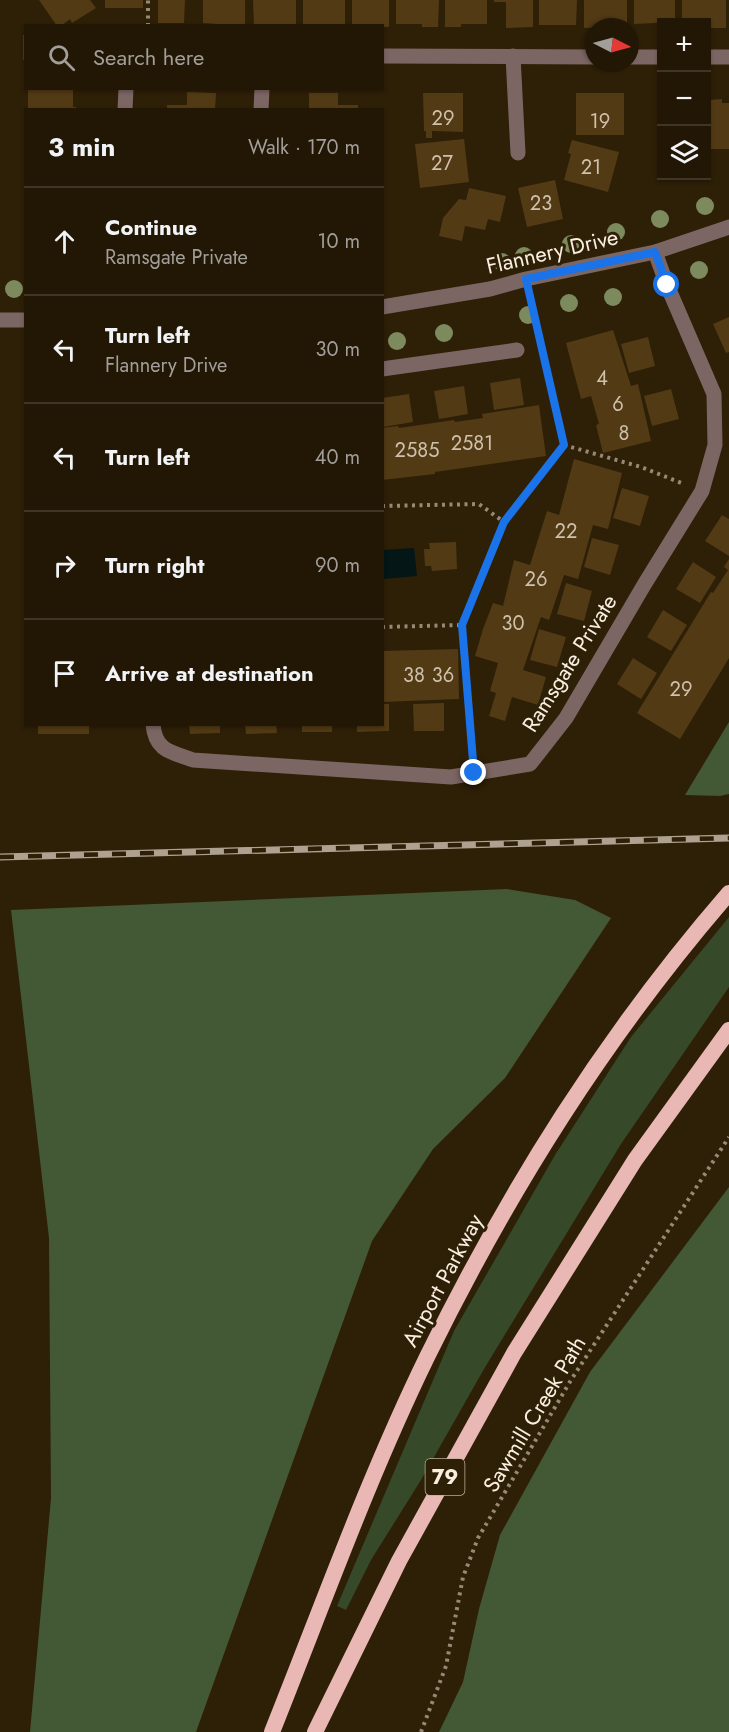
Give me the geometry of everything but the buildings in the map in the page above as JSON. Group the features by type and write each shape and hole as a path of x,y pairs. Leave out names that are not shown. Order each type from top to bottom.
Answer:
{"highway":[{"name":"Airport Parkway","path":"272,1732 400,1415 480,1252 582,1083 662,974 729,893"},
{"name":"79","path":"315,1732 399,1561 514,1353 635,1160 729,1030"}],"street":[{"path":"384,56 585,57"},
{"path":"513,56 518,153"},
{"path":"639,57 657,57"},
{"path":"711,57 729,57"},
{"path":"125,108 126,90"},
{"path":"261,108 262,90"},
{"name":"Flannery Drive","path":"384,307 490,289 526,279 655,252 729,227"},
{"name":"Ramsgate Private","path":"153,726 154,738 163,749 193,760 451,777 530,764 566,718 702,491 714,445 714,394 655,252"},
{"path":"0,320 24,320"},
{"path":"384,369 517,350"}],"path":[{"path":"148,0 148,24"},
{"path":"526,279 564,445"},
{"path":"564,445 641,467 702,491"},
{"path":"474,773 462,625 504,522 564,445"},
{"path":"384,506 479,504 504,522"},
{"path":"384,627 462,625"},
{"name":"Sawmill Creek Path","path":"421,1732 446,1666 463,1577 478,1538 571,1380 729,1137"}],"green space":[{"path":"729,722 729,794 685,795"},
{"path":"507,889 575,900 611,918 505,1078 433,1149 372,1241 196,1732 30,1732 51,1498 49,1238 11,910"},
{"path":"729,917 729,987 621,1144 371,1560 346,1610 337,1606 454,1331 555,1155 631,1037"},
{"path":"729,1187 729,1732 439,1732 463,1682 479,1609 500,1535 590,1372"}],"shaded area":[{"path":"414,548 417,576 384,579 384,550"}],"railway":[{"path":"0,857 729,838"}],"route":[{"path":"474,773 462,625 504,522 564,445 526,279 655,252 667,285"}]}
